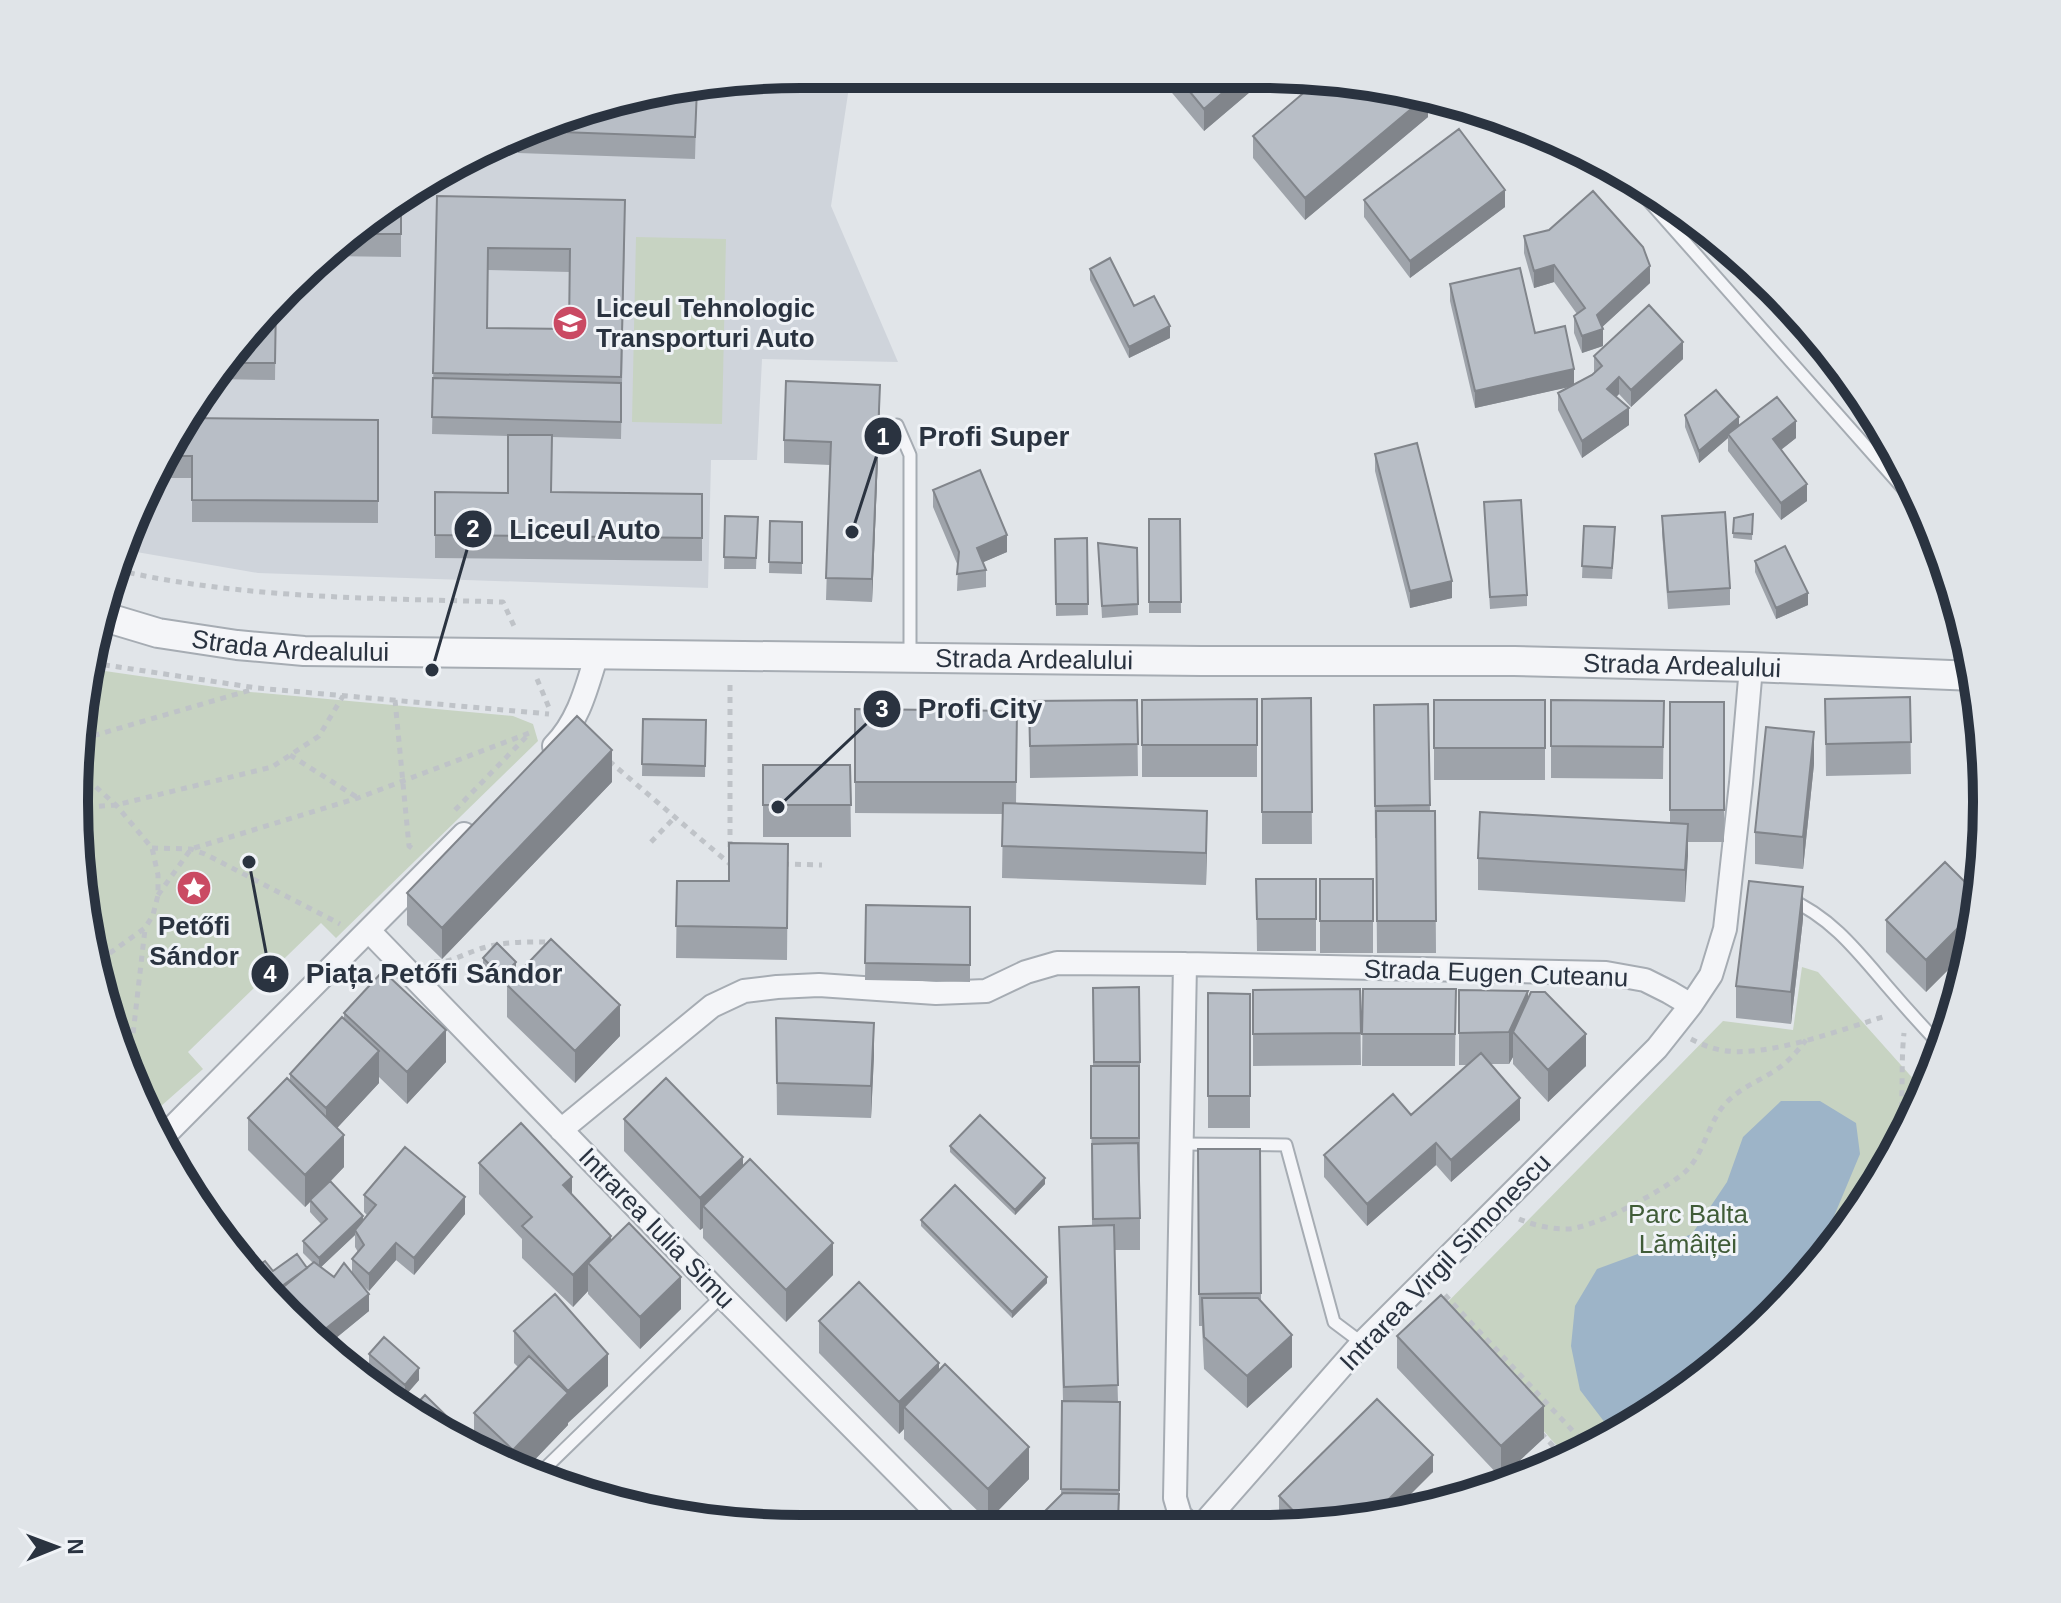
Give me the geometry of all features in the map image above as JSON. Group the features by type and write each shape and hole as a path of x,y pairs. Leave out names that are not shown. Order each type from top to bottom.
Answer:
{"street":[{"name":"Strada Ardealului","path":"112,619 158,633 304,651 1201,661 1514,661 1961,675"},
{"path":"541,759 563,737 580,707 597,654"},
{"path":"1691,1005 1711,975 1737,882 1751,667"},
{"path":"169,1131 476,823"},
{"name":"Intrarea Iulia Simu","path":"369,931 939,1515"},
{"name":"Strada Eugen Cuteanu","path":"561,1130 712,1006 744,991 777,987 819,985 936,993 986,991 1026,972 1057,963 1185,964 1606,973 1645,980 1691,1005"},
{"path":"1180,1515 1175,1498 1185,964"},
{"name":"Intrarea Virgil Simonescu","path":"1211,1515 1362,1343 1657,1048 1691,1005"}],"lane":[{"path":"1654,207 1896,481"},
{"path":"897,425 910,455 910,658"},
{"path":"1778,894 1804,905 1828,921 1933,1037"},
{"path":"1181,1144 1286,1145 1334,1322 1362,1343"},
{"path":"546,1467 722,1296"}],"path":[{"path":"102,664 257,688 552,715 503,602 282,595 205,586 126,572"},
{"path":"730,655 730,864"},
{"path":"92,736 257,688"},
{"path":"88,807 116,805 272,767 319,736 343,696"},
{"path":"395,700 409,846 432,866"},
{"path":"158,895 191,849 358,798 574,716"},
{"path":"446,819 529,734"},
{"path":"290,755 358,798"},
{"path":"604,757 730,864 745,864"},
{"path":"89,781 116,805 152,848 158,875 158,895 153,915 145,928 105,956"},
{"path":"651,842 675,817"},
{"path":"415,851 425,840"},
{"path":"152,848 191,849 205,854 344,926"},
{"path":"776,864 822,865"},
{"path":"132,1046 145,928"},
{"path":"395,958 451,962 477,949 513,942 554,942"},
{"path":"1672,1030 1722,1051 1760,1050 1806,1040 1907,1009 1901,1056 1900,1114"},
{"path":"1496,1209 1533,1225 1569,1230 1604,1219 1645,1197 1686,1171 1706,1141 1723,1105 1736,1092 1783,1065 1806,1040"},
{"path":"1428,1277 1580,1438"},
{"path":"1534,1425 1554,1447"}],"shaded area":[{"name":"Liceul Tehnologic Transporturi Auto","path":"849,88 831,206 898,362 762,359 757,460 711,460 708,588 258,573 133,551 184,445 235,367 297,297 367,235 405,208 486,162 528,142 617,112 708,94"}],"green space":[{"path":"636,237 726,239 722,424 632,422"},
{"path":"101,670 250,692 513,716 533,724 538,741 336,938 321,923 188,1052 203,1069 158,1109 142,1075 112,986 94,895 88,802 94,708"},
{"name":"Parc Balta Lămâiței","path":"1802,967 1818,972 1916,1082 1877,1158 1826,1236 1764,1306 1730,1338 1656,1395 1559,1449 1438,1312 1723,1021 1793,1030"}],"water":[{"path":"1781,1101 1820,1101 1856,1123 1860,1154 1827,1234 1796,1272 1730,1338 1694,1368 1606,1424 1580,1390 1571,1346 1575,1306 1597,1269 1692,1234 1727,1182 1743,1137"}],"building":[{"path":"1187,88 1228,88 1204,109"},
{"path":"1307,90 1353,94 1415,106 1305,198 1253,136"},
{"path":"697,96 695,137 556,132 617,112"},
{"path":"1459,129 1505,190 1410,261 1364,200"},
{"path":"1593,191 1643,247 1650,266 1597,315 1603,329 1582,336 1574,316 1585,308 1554,265 1534,271 1524,236 1549,230"},
{"path":"437,196 625,200 621,377 433,373","holes":["488,248 570,249 569,329 487,328"]},
{"path":"401,211 401,234 368,234"},
{"path":"1110,258 1134,306 1154,296 1170,326 1129,347 1090,269"},
{"path":"1520,268 1535,333 1565,326 1574,369 1475,391 1450,284"},
{"path":"1649,305 1683,342 1631,390 1619,377 1607,389 1629,408 1582,441 1558,393 1592,375 1602,366 1594,356"},
{"path":"276,320 275,363 238,363"},
{"path":"433,378 621,383 621,422 432,417"},
{"path":"786,381 880,385 872,579 826,578 831,442 784,440"},
{"path":"1716,390 1739,417 1699,451 1685,415"},
{"path":"1777,397 1796,421 1773,439 1807,484 1781,503 1728,434"},
{"path":"200,418 378,420 378,501 192,500 192,456 178,456"},
{"path":"508,435 552,435 551,492 702,494 702,538 435,535 435,492 508,493"},
{"path":"1417,443 1452,581 1410,591 1375,454"},
{"path":"980,470 1007,535 977,548 986,570 957,574 959,552 933,490"},
{"path":"1521,500 1527,595 1490,597 1484,502"},
{"path":"1725,512 1730,588 1668,592 1662,516"},
{"path":"1753,514 1752,534 1733,533 1734,518"},
{"path":"725,516 758,517 756,558 724,557"},
{"path":"1149,519 1180,519 1181,602 1149,602"},
{"path":"770,521 802,522 802,563 769,562"},
{"path":"1584,526 1615,527 1612,568 1582,566"},
{"path":"1087,538 1088,604 1056,604 1055,539"},
{"path":"1098,543 1137,548 1138,604 1102,606"},
{"path":"1785,546 1808,593 1776,608 1755,561"},
{"path":"1910,697 1911,742 1826,744 1825,699"},
{"path":"1311,698 1312,812 1262,812 1262,699"},
{"path":"1257,699 1257,745 1142,745 1142,700"},
{"path":"1137,700 1138,744 1030,746 1029,701"},
{"path":"1434,700 1545,700 1545,748 1434,748"},
{"path":"1551,700 1664,701 1663,747 1551,746"},
{"path":"1670,702 1724,702 1724,810 1670,810"},
{"path":"1428,704 1430,805 1375,806 1374,705"},
{"path":"855,709 1017,711 1016,782 855,782"},
{"path":"577,716 612,750 442,928 407,893"},
{"path":"643,719 706,720 705,766 642,764"},
{"path":"1766,727 1814,732 1803,837 1755,832"},
{"path":"763,765 850,765 851,805 763,805"},
{"path":"1003,803 1207,811 1206,853 1002,846"},
{"path":"1376,811 1435,811 1436,921 1377,921"},
{"path":"1480,812 1688,824 1685,870 1478,858"},
{"path":"729,843 788,844 787,928 676,926 677,881 729,881"},
{"path":"1945,862 1968,885 1962,924 1926,960 1886,920"},
{"path":"1256,879 1316,879 1316,919 1257,919"},
{"path":"1320,879 1373,879 1373,921 1320,921"},
{"path":"1749,881 1803,887 1791,992 1736,986"},
{"path":"866,905 970,907 970,965 865,963"},
{"path":"551,939 620,1005 575,1051 507,985"},
{"path":"497,943 516,962 502,977 483,958"},
{"path":"383,971 446,1030 407,1072 344,1013"},
{"path":"1139,987 1140,1062 1094,1062 1093,988"},
{"path":"1360,989 1361,1033 1253,1034 1253,990"},
{"path":"1363,989 1456,989 1455,1034 1362,1034"},
{"path":"1459,990 1528,991 1509,1032 1459,1033"},
{"path":"1531,992 1545,992 1586,1034 1548,1070 1513,1032"},
{"path":"1208,993 1250,994 1250,1096 1208,1096"},
{"path":"342,1017 379,1051 326,1108 290,1074"},
{"path":"776,1018 874,1023 871,1086 777,1083"},
{"path":"1481,1053 1520,1098 1451,1160 1436,1143 1367,1204 1324,1155 1393,1094 1411,1115"},
{"path":"1091,1066 1139,1066 1139,1138 1091,1138"},
{"path":"287,1078 344,1135 305,1175 248,1118"},
{"path":"666,1078 743,1157 700,1198 624,1119"},
{"path":"980,1115 1045,1178 1015,1210 950,1146"},
{"path":"521,1123 572,1177 563,1185 611,1236 573,1275 522,1226 532,1217 479,1163"},
{"path":"1138,1143 1140,1218 1093,1219 1092,1144"},
{"path":"405,1147 465,1197 414,1258 396,1243 369,1274 352,1259 364,1245 355,1230 376,1205 364,1195"},
{"path":"1198,1149 1260,1149 1261,1293 1199,1294"},
{"path":"750,1159 833,1243 786,1290 703,1206"},
{"path":"330,1181 363,1216 319,1258 303,1241 327,1219 310,1200"},
{"path":"955,1185 1047,1277 1012,1312 921,1220"},
{"path":"629,1223 681,1277 640,1317 588,1263"},
{"path":"1114,1225 1118,1385 1064,1387 1059,1227"},
{"path":"297,1254 307,1268 280,1288 259,1265 265,1261 273,1271"},
{"path":"314,1262 334,1277 344,1263 369,1294 323,1331 281,1289"},
{"path":"859,1282 939,1363 899,1402 819,1321"},
{"path":"555,1294 608,1354 568,1391 514,1331"},
{"path":"1441,1295 1544,1406 1501,1446 1397,1336"},
{"path":"1202,1298 1258,1298 1292,1335 1247,1376 1204,1337"},
{"path":"384,1337 419,1368 405,1385 369,1354"},
{"path":"529,1356 568,1393 513,1450 474,1413"},
{"path":"367,1364 401,1392 367,1368"},
{"path":"945,1364 1029,1447 988,1489 904,1407"},
{"path":"425,1395 455,1424 445,1419 418,1403"},
{"path":"1377,1399 1433,1455 1384,1504 1296,1513 1279,1496"},
{"path":"1062,1401 1120,1402 1119,1490 1061,1489"},
{"path":"1063,1493 1119,1494 1118,1515 1041,1515"}],"place":[{"name":"Liceul Tehnologic Transporturi Auto","path":"570,323"},
{"name":"Profi Super","path":"852,532"},
{"name":"Liceul Auto","path":"432,670"},
{"name":"Profi City","path":"778,807"},
{"name":"Piața Petőfi Sándor","path":"249,862"},
{"name":"Petőfi Sándor","path":"194,888"}]}
